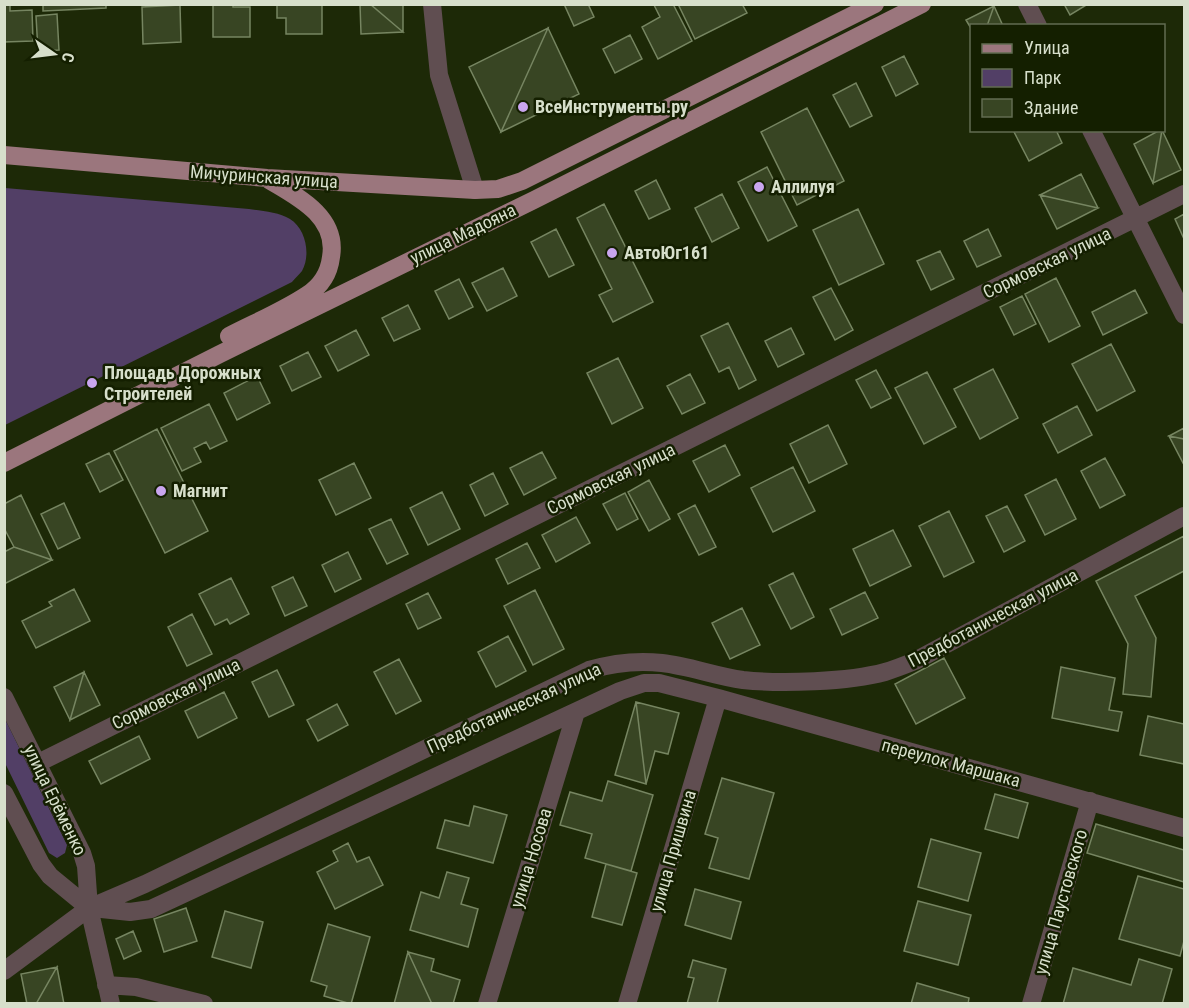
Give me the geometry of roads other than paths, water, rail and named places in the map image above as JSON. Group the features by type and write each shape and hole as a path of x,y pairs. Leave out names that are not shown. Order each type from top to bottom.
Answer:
{"main road":[{"name":"улица Мадояна","path":"522,182 875,4"},
{"name":"улица Мадояна","path":"6,461 534,200 921,4"},
{"name":"Мичуринская улица","path":"4,155 267,178 475,190 498,189 522,182"},
{"path":"220,354 227,337 308,295 324,280 330,266 333,251 331,236 325,223 313,209 267,178"}],"street":[{"path":"432,4 439,75 475,190"},
{"path":"1027,4 1037,24"},
{"path":"1092,132 1185,315"},
{"name":"Сормовская улица","path":"38,763 1185,195"},
{"name":"Предботаническая улица","path":"4,971 89,908 145,884 589,670 612,664 662,663 741,680 771,682 848,678 884,672 915,661 1185,516"},
{"name":"Предботаническая улица","path":"89,908 130,912 151,909 620,691 644,683 659,683 718,698"},
{"name":"улица Ерёменко","path":"4,698 82,854 86,866 89,908 111,1004"},
{"name":"переулок Маршака","path":"718,698 1185,828"},
{"name":"улица Пришвина","path":"627,1004 718,698"},
{"name":"улица Носова","path":"487,1004 576,712"},
{"name":"улица Ерёменко","path":"4,793 41,864 50,876 89,908"},
{"name":"улица Паустовского","path":"1031,1004 1090,801"},
{"path":"106,985 136,987 204,1004"}],"place":[{"name":"ВсеИнструменты.ру","path":"523,107"},
{"name":"Аллилуя","path":"759,187"},
{"name":"АвтоЮг161","path":"612,253"},
{"name":"Площадь Дорожных Строителей","path":"92,383"},
{"name":"Магнит","path":"161,491"}]}
